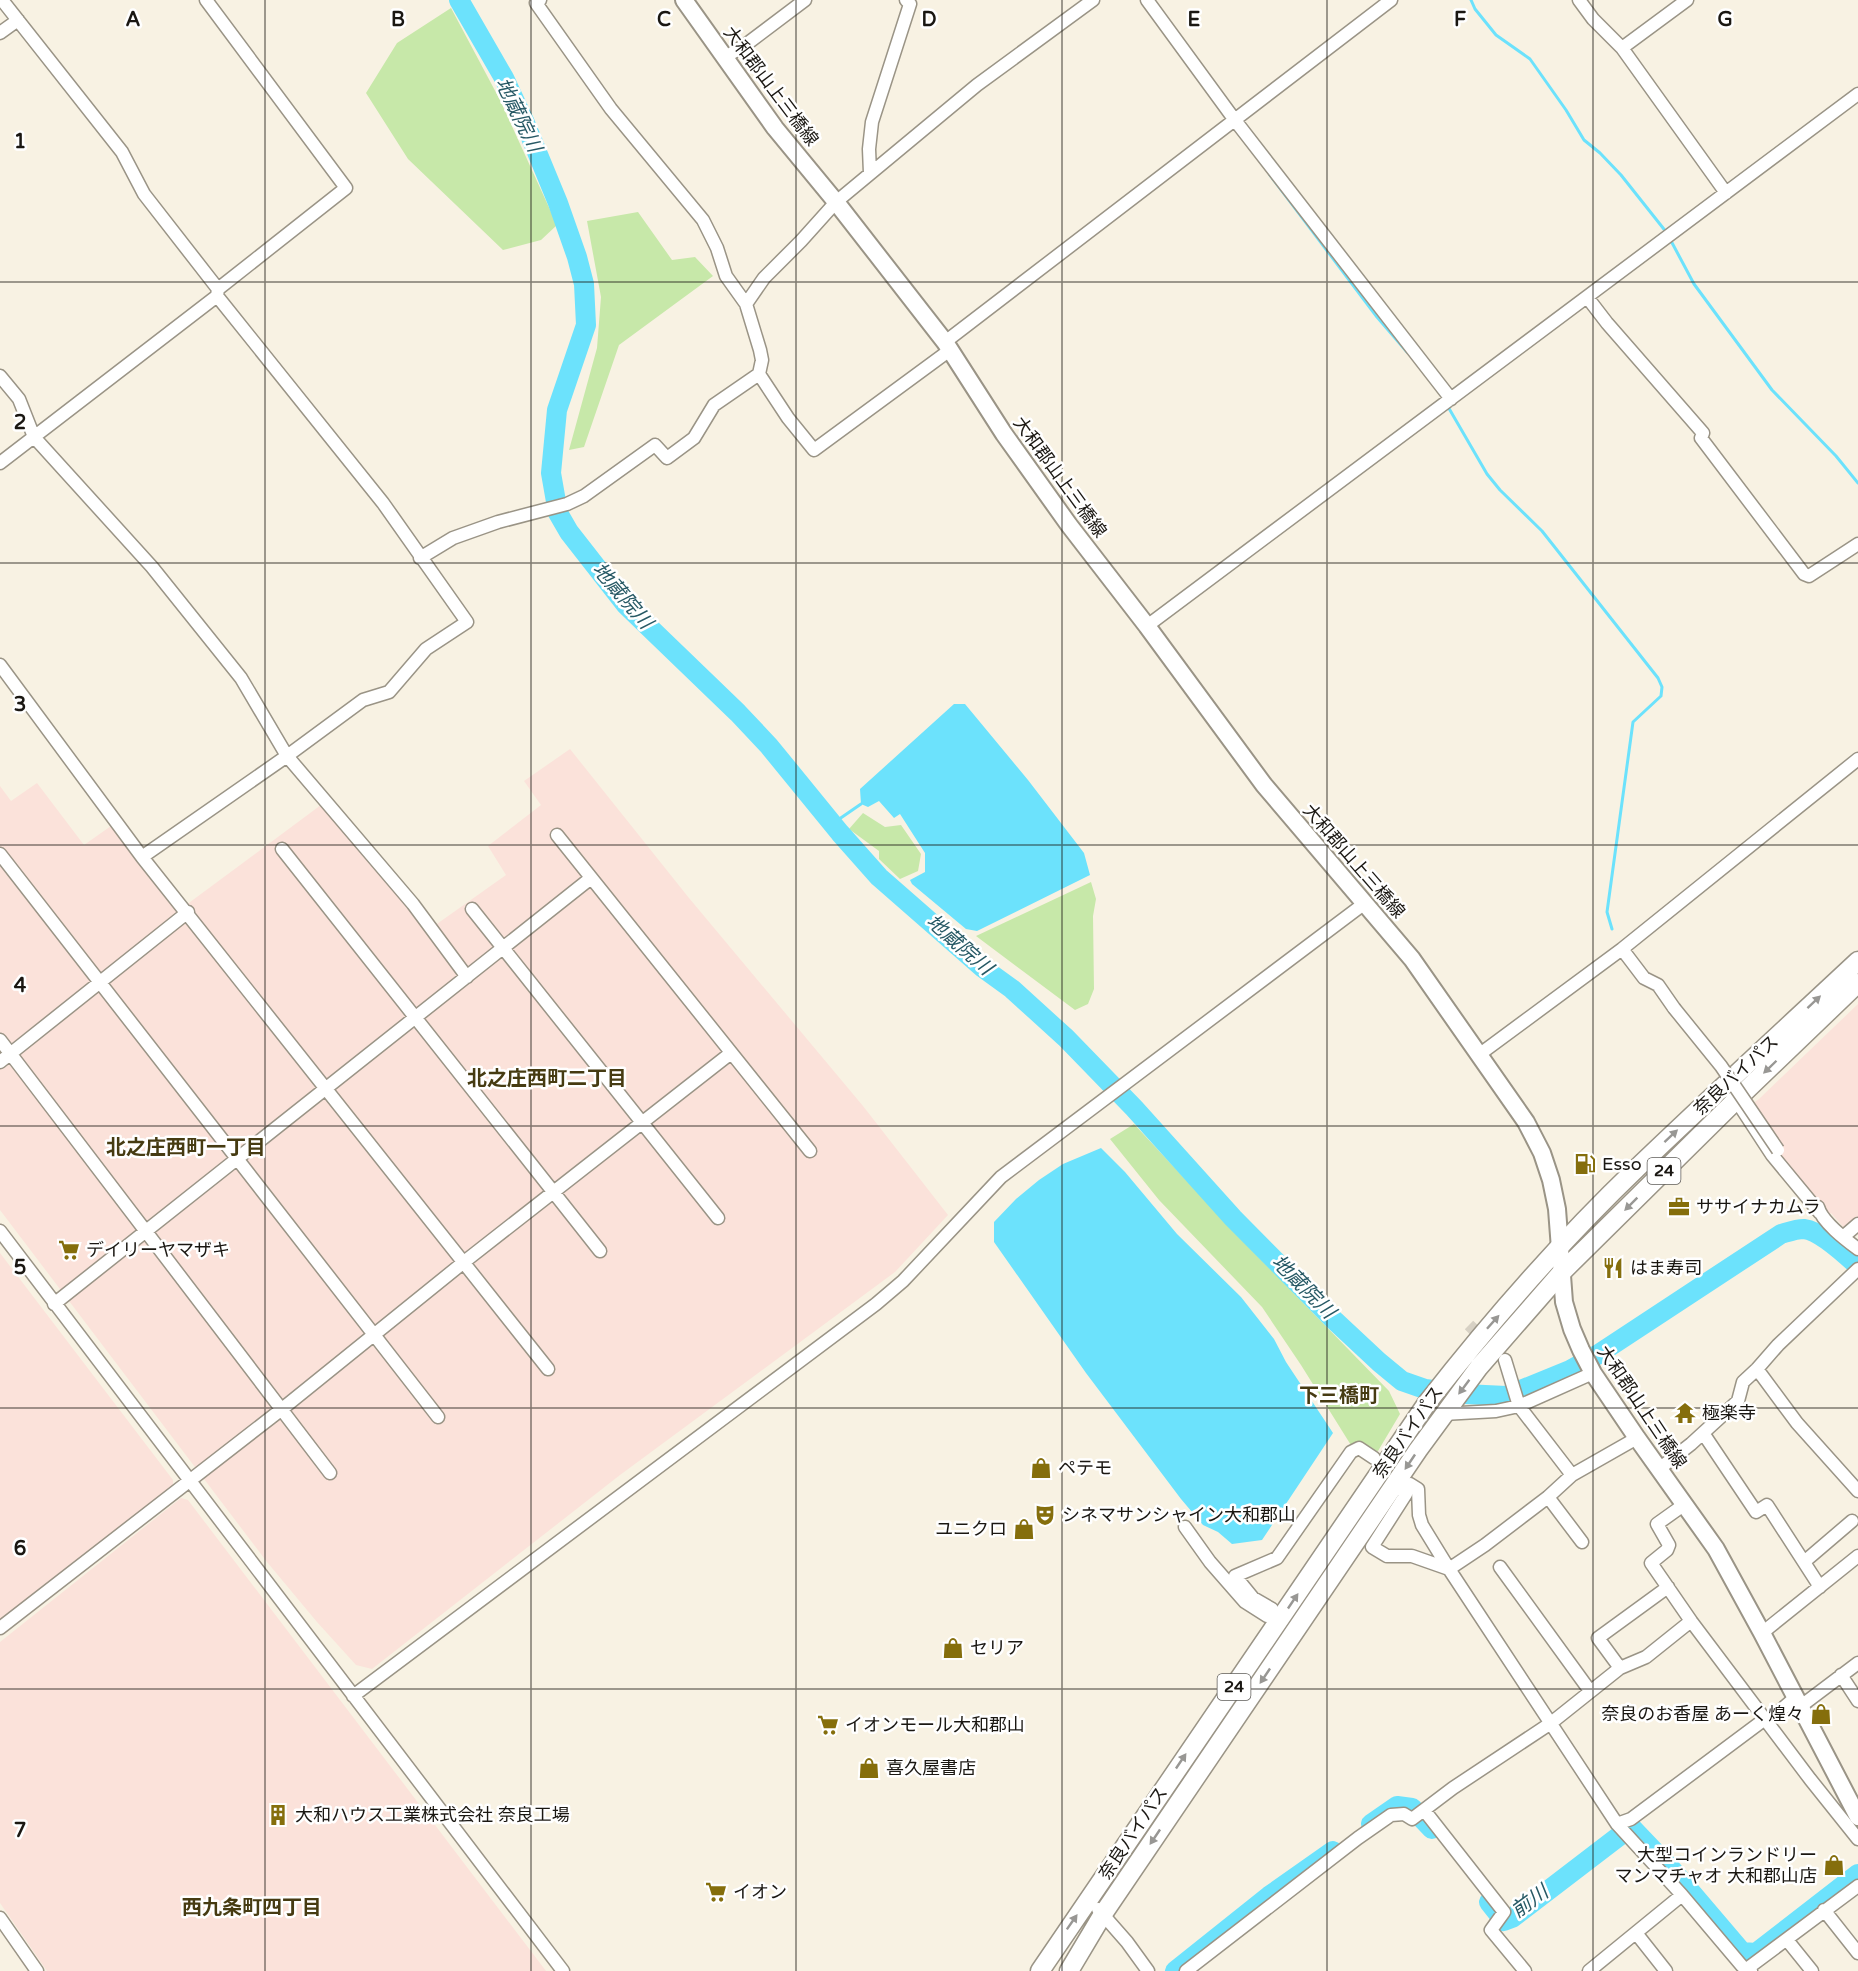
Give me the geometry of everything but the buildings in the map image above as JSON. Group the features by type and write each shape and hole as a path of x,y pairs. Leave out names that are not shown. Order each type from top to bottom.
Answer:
{"highway":[{"name":"奈良バイパス","path":"1040,1971 1427,1403 1484,1331 1560,1246 1634,1170 1858,961"},
{"name":"奈良バイパス","path":"1069,1971 1103,1914 1402,1484 1446,1411 1479,1367 1561,1273 1858,983"}],"main road":[{"name":"大和郡山上三橋線","path":"684,0 775,128 948,346 1024,462 1069,525 1264,785 1412,959 1526,1122 1542,1153 1551,1180 1557,1209 1564,1302 1581,1350 1592,1372 1636,1438 1716,1549 1858,1817"}],"street":[{"path":"2,0 122,152 144,194 217,293 382,503 466,622 426,649 388,692 363,700 142,857"},
{"path":"0,464 346,188 206,0"},
{"path":"420,558 453,538 498,522 567,504 585,496 655,445 667,458 694,438 714,405 759,374 762,360 746,304 726,276 717,248 703,220 611,109 536,3 540,0"},
{"path":"724,57 748,43 805,0"},
{"path":"870,173 869,149 872,122 910,4 906,0"},
{"path":"746,304 764,278 836,202 977,85 1093,0"},
{"path":"1147,0 1231,121 1451,399"},
{"path":"759,374 788,418 814,450 1231,121 1391,0"},
{"path":"1579,0 1593,19 1622,48 1726,193"},
{"path":"1622,48 1687,0"},
{"path":"0,33 18,20"},
{"path":"1147,626 1858,94"},
{"path":"1587,297 1703,433 1701,438 1804,574 1809,576 1858,544"},
{"path":"0,376 19,399 34,437 152,567 241,678 287,756 413,904 467,977"},
{"path":"0,665 142,857 188,912 548,1369"},
{"path":"1480,1054 1623,949 1858,759"},
{"path":"557,835 810,1151"},
{"path":"282,849 600,1251"},
{"path":"0,854 438,1417"},
{"path":"54,1304 591,878"},
{"path":"353,1696 876,1304 903,1281 1001,1177 1365,903"},
{"path":"472,909 718,1218"},
{"path":"0,1062 188,912"},
{"path":"1623,949 1644,978 1658,985 1721,1066 1778,1150 1817,1200 1820,1213"},
{"path":"0,1040 330,1473"},
{"path":"0,1628 282,1409 464,1262 731,1053"},
{"path":"1736,1100 1772,1155 1820,1213 1858,1249"},
{"path":"1843,1237 1858,1224"},
{"path":"0,1231 563,1971"},
{"path":"1659,1469 1738,1401 1743,1382 1757,1370 1778,1345 1854,1273"},
{"path":"1505,1360 1518,1403 1572,1475"},
{"path":"1757,1370 1797,1423 1858,1491"},
{"path":"1446,1411 1496,1411 1592,1372"},
{"path":"1703,1432 1756,1512 1767,1505 1820,1587"},
{"path":"1449,1569 1548,1497 1572,1475 1636,1438"},
{"path":"1185,1527 1210,1562 1245,1602 1267,1616 1272,1609 1253,1598 1235,1576 1276,1558 1350,1452 1359,1448 1374,1458"},
{"path":"1402,1484 1406,1494 1372,1547 1387,1556 1412,1556 1449,1569"},
{"path":"1402,1484 1418,1489 1419,1515 1422,1525 1617,1824 1683,1895 1744,1969 1787,1940 1858,1886"},
{"path":"1548,1497 1582,1542"},
{"path":"1684,1504 1657,1524 1669,1545 1667,1550 1651,1563 1691,1621 1858,1839"},
{"path":"1804,1562 1856,1522"},
{"path":"1762,1633 1858,1556"},
{"path":"1500,1567 1590,1691"},
{"path":"1620,1668 1598,1638 1668,1587"},
{"path":"1186,1971 1391,1815 1404,1814 1412,1819 1453,1788 1551,1723 1620,1668 1646,1656 1691,1621"},
{"path":"1617,1824 1631,1820 1766,1721 1858,1663"},
{"path":"1840,1676 1858,1701"},
{"path":"1424,1810 1504,1912 1491,1930 1525,1971"},
{"path":"1588,1971 1683,1895"},
{"path":"1087,1901 1103,1914 1148,1971"},
{"path":"1824,1910 1858,1953"},
{"path":"0,1918 37,1971"},
{"path":"1636,1933 1666,1971"},
{"path":"1787,1940 1812,1971"}],"shaded area":[{"path":"570,749 689,898 863,1106 948,1215 895,1272 620,1475 372,1669 356,1665 267,1562 0,1210 0,786 11,801 37,783 84,845 111,826 178,911 329,799 434,926 506,875 488,846 541,805 524,781"},
{"path":"1858,1004 1858,1221 1846,1230 1831,1213 1826,1217 1819,1201 1813,1193 1811,1195 1775,1151 1746,1108 1759,1099"},
{"path":"0,1253 173,1480 173,1486 0,1623"},
{"path":"181,1498 188,1500 546,1971 47,1971 0,1903 0,1642"}],"green space":[{"path":"451,8 500,100 557,225 541,240 503,250 408,159 366,93 397,43"},
{"path":"638,212 672,260 695,257 713,276 619,345 584,447 569,450 597,348 601,297 587,221"},
{"path":"863,813 885,827 901,825 921,854 918,871 900,879 879,859 879,851 849,829"},
{"path":"1091,882 1096,899 1093,916 1094,989 1088,1004 1075,1010 976,936"},
{"path":"1134,1124 1237,1235 1389,1391 1400,1414 1378,1451 1354,1450 1262,1307 1159,1200 1110,1139"}],"water":[{"path":"954,704 965,704 1028,780 1084,853 1090,875 977,931 966,929 912,884 910,880 925,872 925,853 900,814 894,818 879,801 868,807 861,804 860,789"},
{"path":"1101,1148 1125,1172 1177,1234 1241,1297 1274,1339 1286,1362 1333,1433 1262,1540 1232,1544 1218,1532 1203,1525 1086,1373 994,1242 994,1222 1016,1199 1063,1164"}],"waterway":[{"name":"地蔵院川","path":"459,0 504,78 525,123 558,203 584,284 586,325 557,410 551,473 558,513 569,532 626,605 769,746 879,877 983,968 1012,989 1066,1038 1134,1108 1233,1218 1379,1362 1402,1381 1425,1389 1506,1396 1570,1370 1597,1355 1781,1234 1801,1229 1811,1231 1833,1244 1858,1266"},
{"path":"1471,0 1475,9 1496,35 1530,59 1584,140 1621,175 1667,233"},
{"path":"1270,175 1377,317 1407,352"},
{"path":"1670,239 1694,284 1772,390 1836,456 1858,483"},
{"path":"1447,405 1487,474 1542,531 1658,678 1662,687 1661,696 1633,722 1607,912 1612,929"},
{"path":"832,824 861,804"},
{"name":"前川","path":"1371,1824 1397,1806 1412,1808 1432,1829"},
{"name":"前川","path":"1489,1902 1504,1921 1512,1918 1631,1827 1673,1871 1742,1952 1756,1953 1858,1874"},
{"name":"前川","path":"1175,1971 1269,1896 1333,1851"}],"tunnel":[{"path":"1469,1325 1505,1360"}],"place":[{"name":"Esso","path":"1585,1164"},
{"name":"ササイナカムラ","path":"1679,1207"},
{"name":"デイリーヤマザキ","path":"69,1250"},
{"name":"はま寿司","path":"1613,1268"},
{"name":"極楽寺","path":"1685,1413"},
{"name":"ペテモ","path":"1041,1468"},
{"name":"シネマサンシャイン大和郡山","path":"1045,1515"},
{"name":"ユニクロ","path":"1024,1529"},
{"name":"セリア","path":"953,1648"},
{"name":"奈良のお香屋 あーく煌々","path":"1821,1714"},
{"name":"イオンモール大和郡山","path":"828,1725"},
{"name":"喜久屋書店","path":"869,1768"},
{"name":"大和ハウス工業株式会社 奈良工場","path":"278,1815"},
{"name":"大型コインランドリー マンマチャオ 大和郡山店","path":"1834,1865"},
{"name":"イオン","path":"716,1892"}],"district":[{"name":"北之庄西町二丁目","path":"547,1079"},
{"name":"北之庄西町一丁目","path":"186,1148"},
{"name":"下三橋町","path":"1339,1396"},
{"name":"西九条町四丁目","path":"252,1908"}]}
